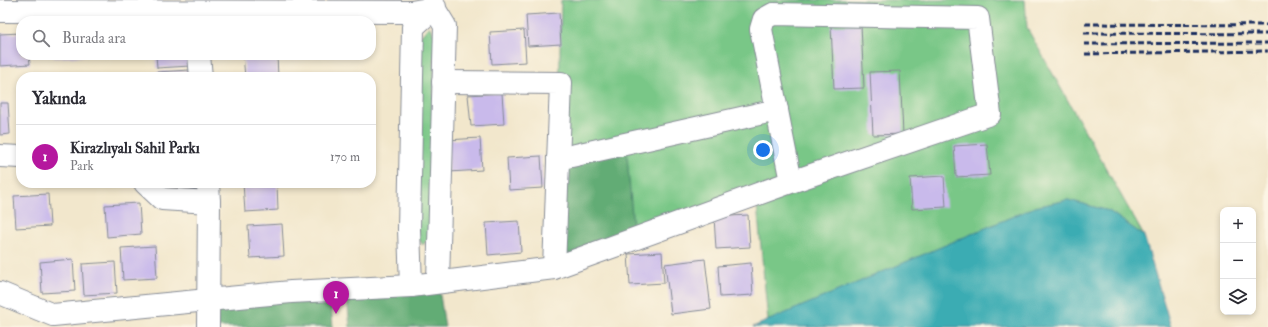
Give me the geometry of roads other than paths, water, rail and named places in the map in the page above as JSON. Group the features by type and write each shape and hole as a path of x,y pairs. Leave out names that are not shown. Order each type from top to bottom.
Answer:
{"street":[{"path":"0,11 197,16 411,12 435,4"},
{"path":"435,4 445,26 438,282"},
{"path":"411,286 409,229 413,27 435,4"},
{"path":"0,293 53,315 291,292 411,286 554,268 791,182 990,114 978,18 773,14 764,19 762,29 791,182"},
{"path":"199,60 201,72"},
{"path":"443,82 561,82 554,268"},
{"path":"558,159 777,110"},
{"path":"0,156 16,157"},
{"path":"151,188 162,199 209,193 208,327"}],"water":[{"path":"1068,200 1109,211 1144,236 1171,327 753,327 1035,207"}],"railway":[{"path":"1085,24 1268,25"},
{"path":"1084,33 1268,34"},
{"path":"1084,44 1268,43"},
{"path":"1085,54 1268,51"}],"place":[{"name":"Kirazlıyalı Sahil Parkı","path":"336,314"}]}
